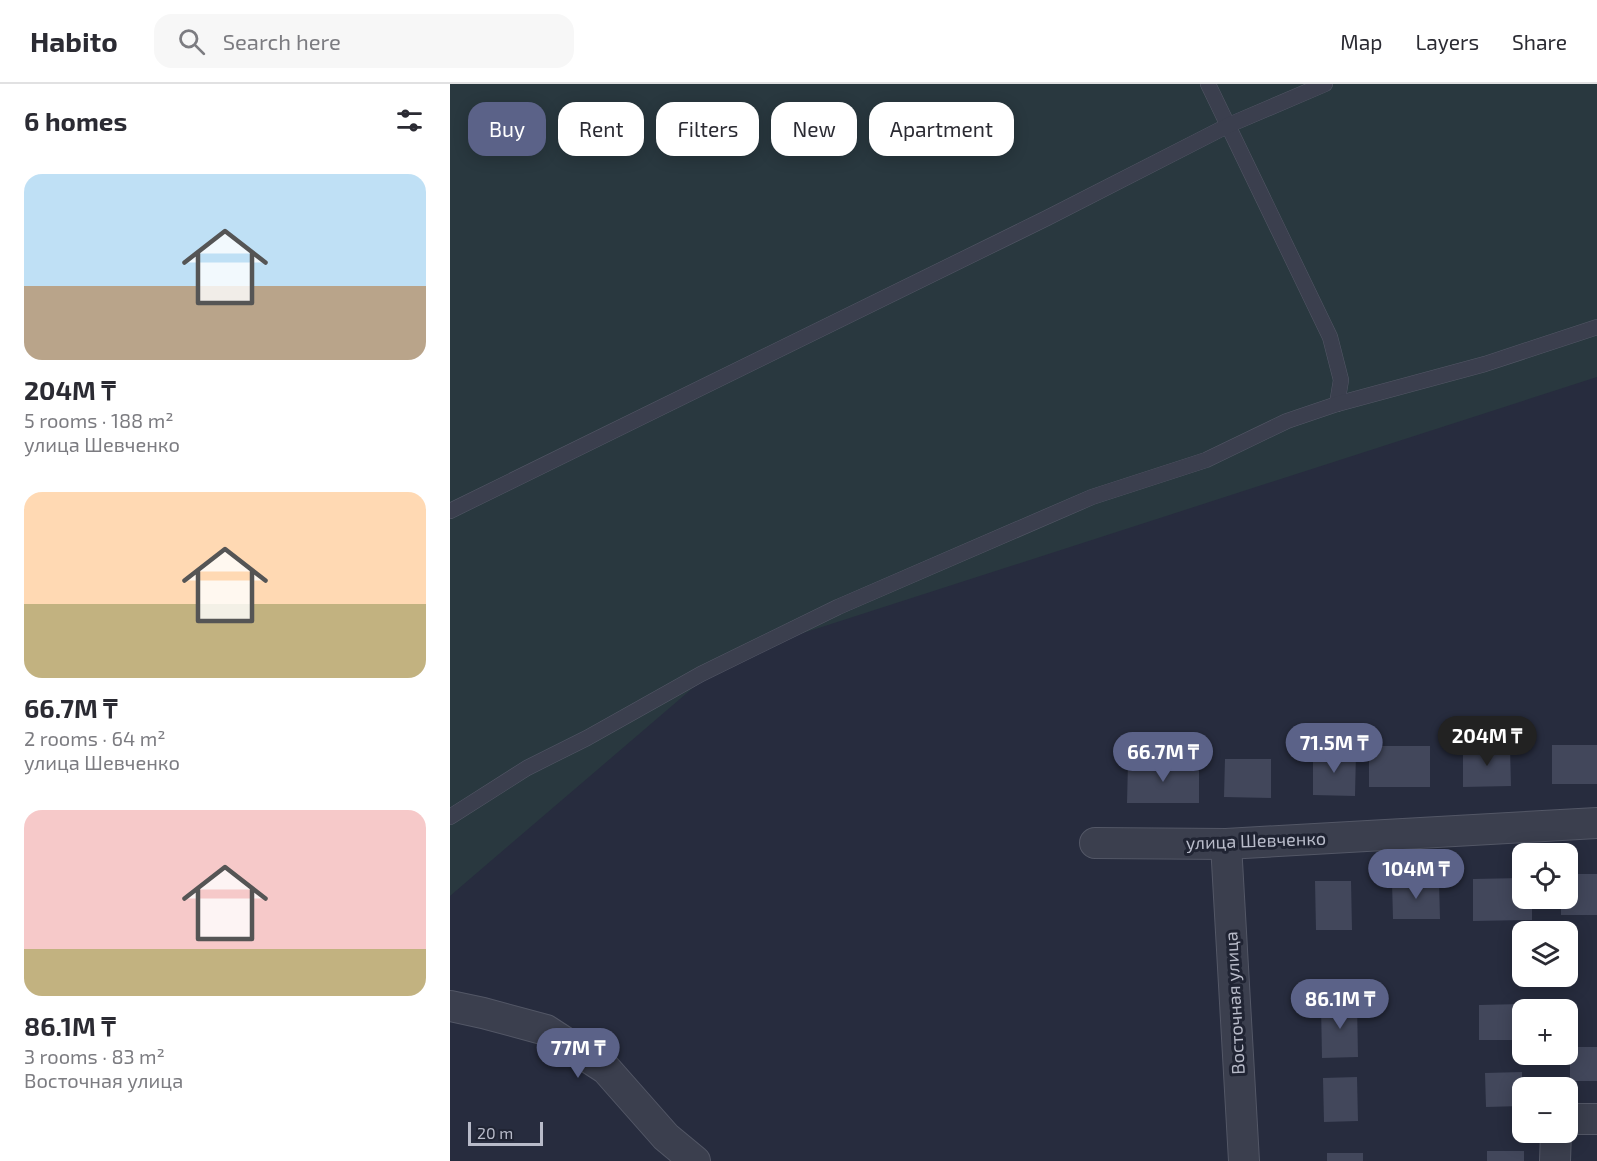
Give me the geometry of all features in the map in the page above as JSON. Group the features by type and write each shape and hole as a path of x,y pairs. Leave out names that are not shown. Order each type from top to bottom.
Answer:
{"street":[{"name":"улица Шевченко","path":"1095,843 1226,844 1597,823"},
{"name":"Восточная улица","path":"1226,844 1244,1161"},
{"path":"450,1006 546,1030 606,1069 666,1137 695,1161"},
{"path":"1578,1119 1597,1119"},
{"path":"1555,1161 1556,1143"}],"lane":[{"path":"1208,84 1330,337 1341,380 1337,404"},
{"path":"450,511 1016,234 1229,125 1325,84"},
{"path":"450,817 527,768 587,738 701,674 838,607 1092,497 1206,460 1287,421 1337,404 1485,364 1597,327"}],"shaded area":[{"path":"450,84 1597,84 1597,377 729,657 450,896"}],"building":[{"path":"1552,745 1597,745 1597,784 1552,784"},
{"path":"1369,746 1430,746 1430,787 1369,787"},
{"path":"1510,747 1511,786 1463,787 1463,748"},
{"path":"1313,752 1356,752 1355,796 1313,795"},
{"path":"1225,759 1271,759 1271,798 1224,797"},
{"path":"1128,763 1199,763 1199,803 1127,803"},
{"path":"1578,874 1597,874 1597,915 1561,915 1561,909 1578,909"},
{"path":"1512,878 1512,909 1532,909 1532,920 1473,921 1473,879"},
{"path":"1315,881 1351,881 1352,930 1316,930"},
{"path":"1392,882 1439,882 1440,919 1393,919"},
{"path":"1357,1003 1358,1057 1322,1058 1321,1004"},
{"path":"1512,1004 1512,1040 1479,1040 1479,1005"},
{"path":"1578,1047 1597,1047 1597,1081 1578,1081 1578,1077 1570,1077 1570,1065 1578,1065"},
{"path":"1522,1072 1522,1077 1512,1077 1512,1106 1486,1107 1485,1073"},
{"path":"1357,1077 1358,1121 1324,1122 1323,1078"},
{"path":"1487,1151 1524,1151 1524,1161 1487,1161"},
{"path":"1327,1153 1363,1153 1363,1161 1327,1161"}]}
